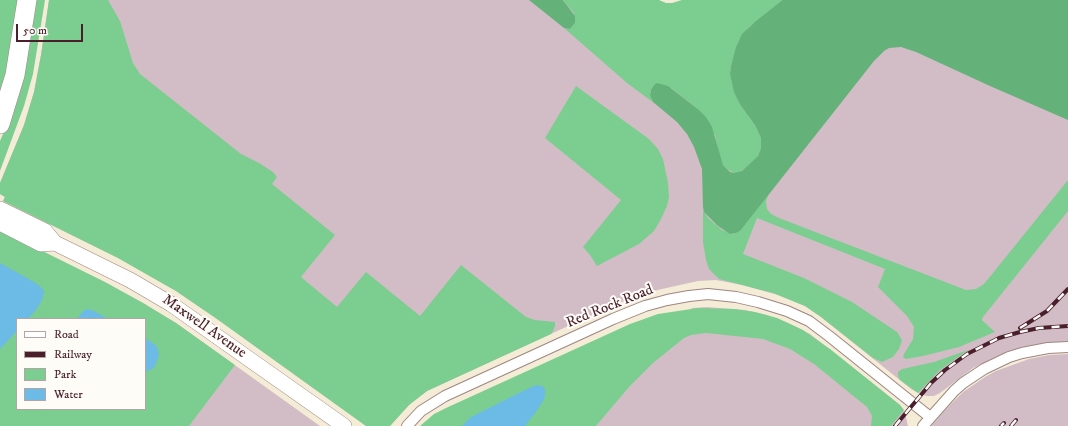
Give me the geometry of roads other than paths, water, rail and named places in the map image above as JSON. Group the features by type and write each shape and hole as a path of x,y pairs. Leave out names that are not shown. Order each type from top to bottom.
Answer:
{"highway":[{"path":"0,124 15,75 27,0"}],"main road":[{"name":"Maxwell Avenue","path":"0,209 45,231 55,243 130,280 171,304 344,426"},
{"name":"Maxwell Avenue","path":"0,223 40,244 55,243"}],"street":[{"name":"Red Rock Road","path":"407,426 421,411 436,400 613,319 645,306 667,300 708,294 736,297 768,305 787,311 809,321 930,417"},
{"path":"923,426 958,386 993,364 1022,353 1068,346"}],"water":[{"path":"0,263 34,282 41,287 44,292 42,300 29,318 16,318 16,332 0,349"},
{"path":"88,309 106,318 78,318 83,311"},
{"path":"146,339 157,347 159,355 155,366 146,372"},
{"path":"537,385 542,386 545,389 545,397 525,426 462,426 471,417"}],"railway":[{"path":"1020,328 1047,311 1068,289"},
{"path":"895,426 931,383 945,370 967,354 999,338 1020,332 1039,328 1068,326"},
{"path":"1011,426 1016,420"},
{"path":"1001,426 1004,423"}]}
